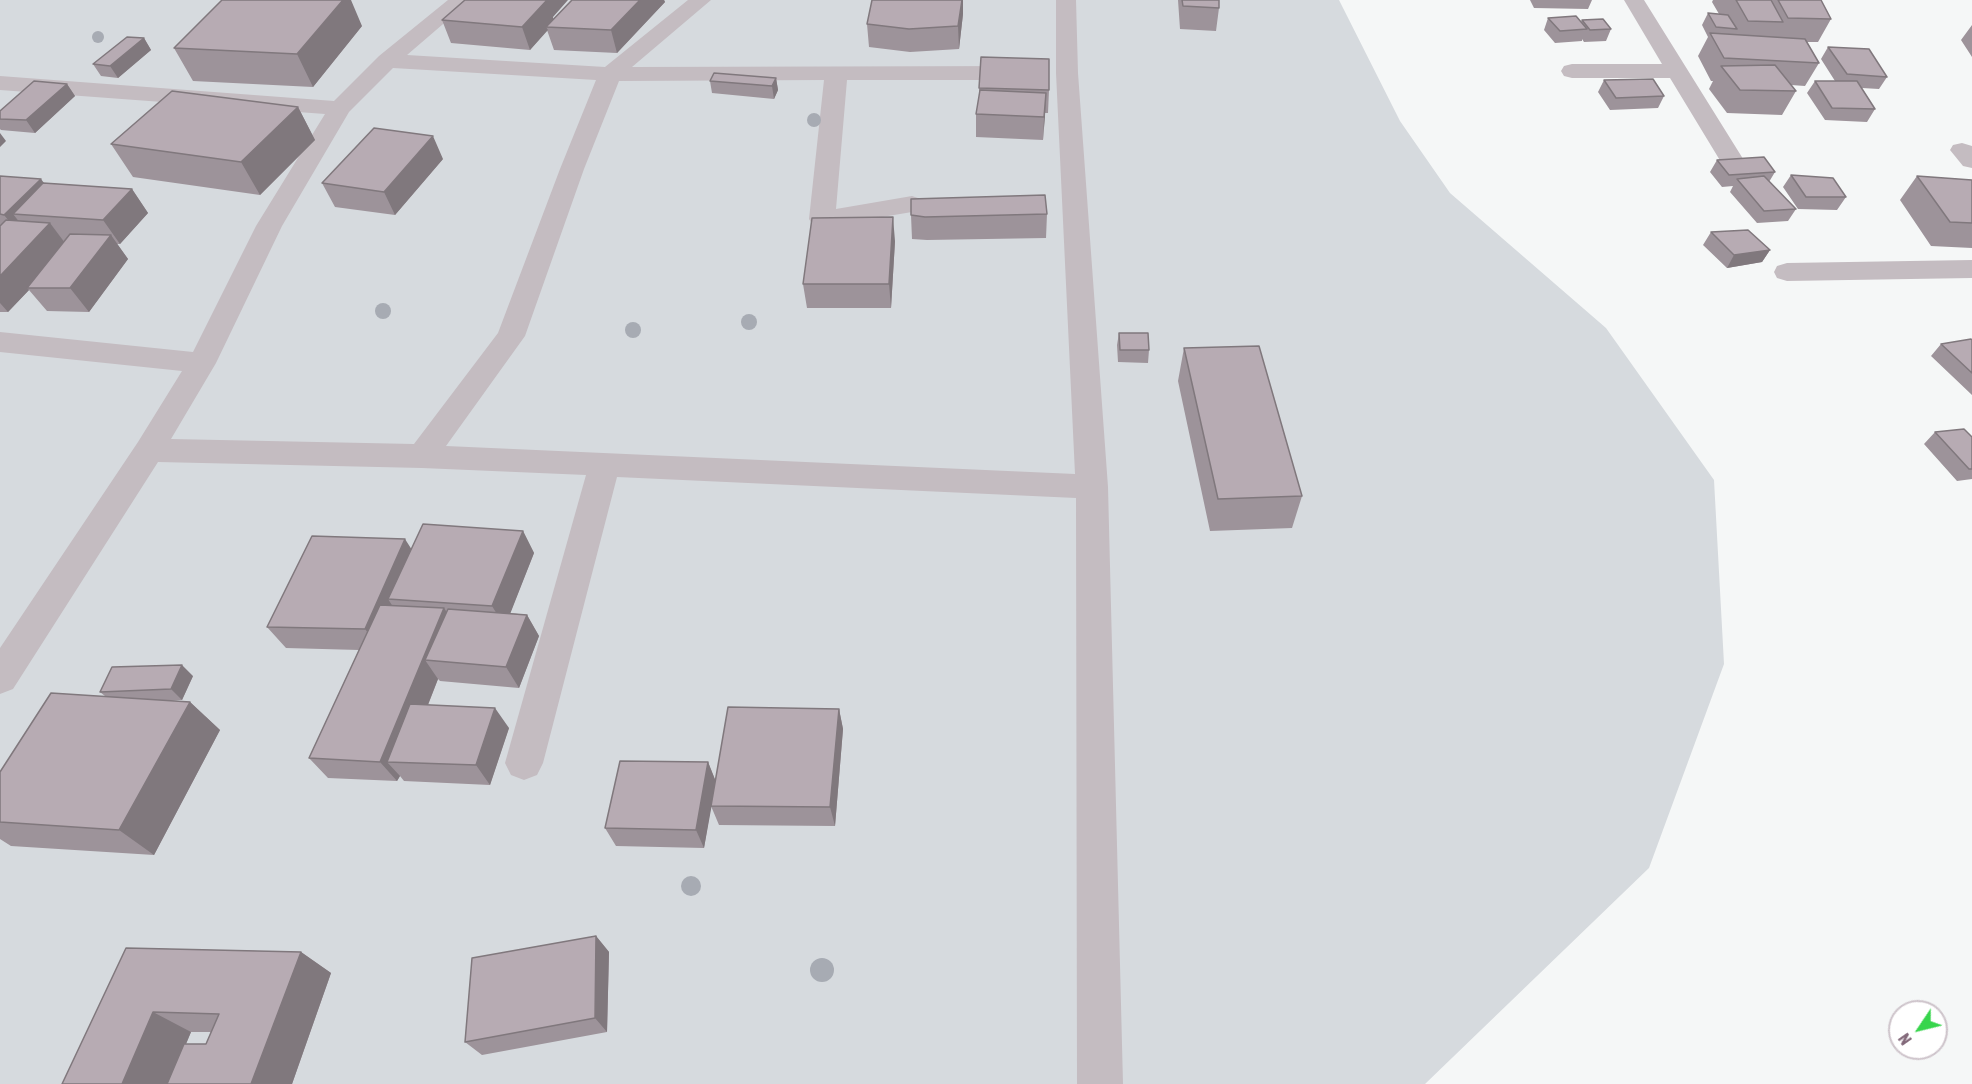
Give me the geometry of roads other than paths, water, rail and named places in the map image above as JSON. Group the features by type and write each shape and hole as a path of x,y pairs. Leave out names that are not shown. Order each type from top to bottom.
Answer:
{"street":[{"path":"0,678 149,450 202,363 268,226 340,108 387,61 461,0"},
{"path":"422,456 511,336 572,169 610,74 701,0"},
{"path":"1066,0 1067,74 1092,487 1100,1084"},
{"path":"1634,0 1733,162"},
{"path":"387,61 610,74 836,72 1067,74"},
{"path":"1572,71 1677,71"},
{"path":"836,72 822,219 912,204"},
{"path":"0,83 340,108"},
{"path":"1787,272 1972,269"},
{"path":"0,342 202,363"},
{"path":"149,450 422,456 1092,487"},
{"path":"524,763 605,464"}]}
